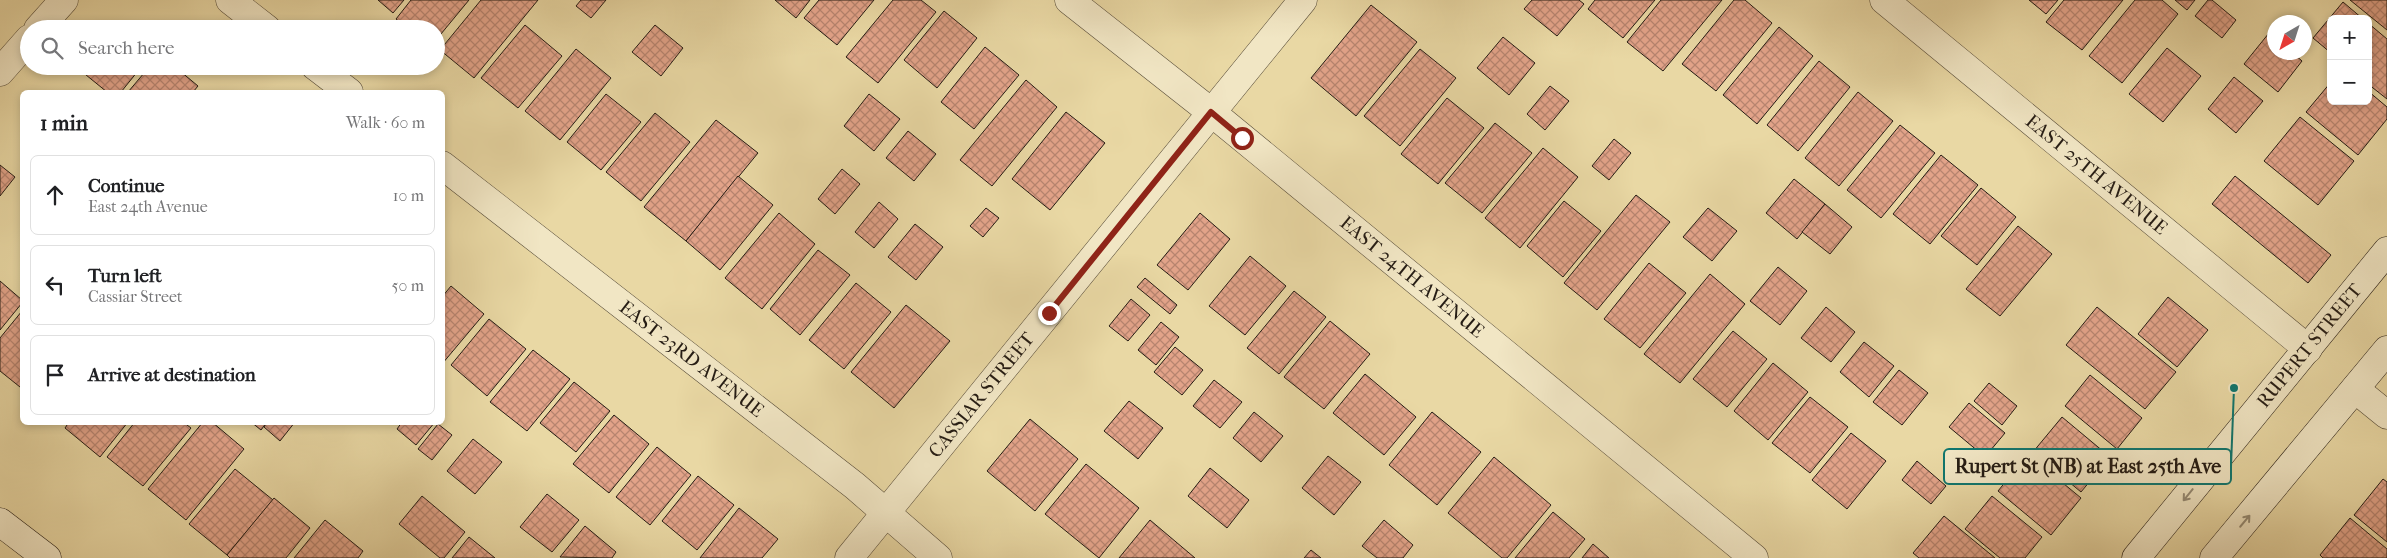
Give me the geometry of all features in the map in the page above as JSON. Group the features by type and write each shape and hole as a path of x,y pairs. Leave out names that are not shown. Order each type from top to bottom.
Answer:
{"street":[{"path":"46,20 64,0"},
{"path":"230,0 256,20"},
{"name":"EAST 24TH AVENUE","path":"1069,0 1211,112 1754,558"},
{"name":"CASSIAR STREET","path":"849,558 1303,0"},
{"name":"EAST 25TH AVENUE","path":"1884,0 2308,349"},
{"path":"0,72 20,49"},
{"path":"327,75 346,90"},
{"name":"EAST 23RD AVENUE","path":"445,167 848,480 938,558"},
{"name":"RUPERT STREET","path":"2136,558 2387,251"},
{"path":"2214,558 2387,350"},
{"path":"2355,388 2387,415"},
{"path":"0,522 47,558"}],"building":[{"path":"378,0 404,0 393,13"},
{"path":"411,0 469,0 445,29 445,20 396,19"},
{"path":"481,0 538,0 474,78 445,54 445,44"},
{"path":"581,0 606,0 591,18 576,6"},
{"path":"775,0 810,0 796,18"},
{"path":"819,0 874,0 837,45 804,18"},
{"path":"893,0 921,0 936,12 878,83 846,57"},
{"path":"1532,0 1579,0 1584,4 1557,36 1524,9"},
{"path":"1595,0 1655,0 1623,38 1588,9"},
{"path":"1661,0 1722,0 1663,71 1627,42"},
{"path":"1734,0 1745,0 1772,23 1716,91 1682,64"},
{"path":"2029,0 2058,0 2046,14"},
{"path":"2064,0 2123,0 2082,50 2046,22"},
{"path":"2135,0 2162,0 2178,14 2122,83 2089,56"},
{"path":"2175,0 2195,0 2187,10"},
{"path":"2208,0 2212,0 2236,20 2222,38 2195,16"},
{"path":"2350,0 2387,0 2387,30 2372,18 2372,15 2368,15"},
{"path":"2343,2 2358,15 2332,15"},
{"path":"1371,5 1417,42 1356,116 1311,78"},
{"path":"944,11 977,38 937,88 904,60"},
{"path":"2327,21 2327,50 2313,38"},
{"path":"525,25 562,56 518,108 481,78"},
{"path":"655,25 683,48 661,76 632,52"},
{"path":"2372,26 2387,39 2387,99 2372,87"},
{"path":"1779,27 1813,56 1757,124 1723,95"},
{"path":"2267,35 2267,60 2302,61 2278,92 2244,64"},
{"path":"1503,37 1535,63 1509,95 1477,68"},
{"path":"985,47 1019,75 974,129 941,102"},
{"path":"2167,48 2201,76 2163,122 2129,94"},
{"path":"576,49 611,78 560,140 525,111"},
{"path":"1420,49 1456,78 1400,146 1364,116"},
{"path":"1819,61 1850,87 1798,151 1767,125"},
{"path":"86,75 135,75 123,90 105,90"},
{"path":"142,75 185,75 198,86 195,90 130,90"},
{"path":"2234,77 2263,101 2236,133 2208,109"},
{"path":"1026,80 1057,107 992,186 960,160"},
{"path":"1550,86 1569,101 1545,130 1527,114"},
{"path":"2327,87 2327,105 2372,105 2372,94 2387,107 2387,119 2358,155 2306,112"},
{"path":"1858,92 1893,121 1839,186 1805,158"},
{"path":"606,94 641,122 601,170 567,142"},
{"path":"869,94 900,119 874,151 844,126"},
{"path":"1447,98 1484,128 1438,184 1401,154"},
{"path":"1066,112 1105,143 1050,210 1012,179"},
{"path":"655,113 690,142 641,201 606,172"},
{"path":"2300,117 2354,161 2318,205 2264,161"},
{"path":"716,120 758,153 686,241 644,207"},
{"path":"1495,123 1532,153 1482,213 1445,183"},
{"path":"1900,125 1935,153 1881,218 1847,190"},
{"path":"908,131 936,154 914,181 886,158"},
{"path":"1614,139 1631,153 1609,180 1592,166"},
{"path":"1543,148 1578,177 1520,248 1485,218"},
{"path":"1941,155 1978,185 1930,244 1893,214"},
{"path":"0,165 15,177 0,196"},
{"path":"842,169 860,184 835,214 818,199"},
{"path":"738,176 773,205 720,270 686,241"},
{"path":"2235,176 2331,255 2308,283 2212,204"},
{"path":"1794,179 1825,204 1797,239 1766,213"},
{"path":"1981,188 2016,217 1977,265 1941,236"},
{"path":"1636,195 1670,222 1597,310 1564,283"},
{"path":"1564,201 1601,231 1563,277 1527,246"},
{"path":"879,202 898,219 874,248 855,232"},
{"path":"1825,204 1852,227 1830,254 1802,232"},
{"path":"986,208 999,218 983,237 970,226"},
{"path":"1708,208 1737,231 1712,261 1683,237"},
{"path":"779,213 815,244 762,309 725,278"},
{"path":"1200,213 1230,239 1188,290 1157,265"},
{"path":"915,224 943,247 916,280 888,257"},
{"path":"2018,226 2052,254 2000,316 1966,289"},
{"path":"818,250 850,275 800,335 770,309"},
{"path":"1250,256 1286,286 1245,335 1209,306"},
{"path":"1649,263 1686,293 1640,348 1604,319"},
{"path":"1778,267 1807,291 1780,325 1750,301"},
{"path":"1710,274 1745,304 1680,383 1644,354"},
{"path":"1145,278 1177,305 1170,314 1137,287"},
{"path":"0,281 20,298 20,305 0,330"},
{"path":"856,283 891,312 844,369 809,340"},
{"path":"451,286 484,314 445,360 445,293"},
{"path":"1294,291 1326,317 1279,374 1247,348"},
{"path":"2168,297 2208,330 2177,367 2138,334"},
{"path":"1131,299 1150,315 1128,341 1109,326"},
{"path":"906,305 950,341 894,408 851,372"},
{"path":"1826,307 1855,332 1831,362 1801,338"},
{"path":"2097,307 2176,372 2145,409 2066,345"},
{"path":"20,313 20,387 0,371 0,338"},
{"path":"489,319 526,349 487,396 451,365"},
{"path":"1330,321 1370,354 1324,409 1284,377"},
{"path":"1161,322 1179,337 1156,365 1138,350"},
{"path":"1733,331 1767,359 1727,407 1693,379"},
{"path":"1864,342 1894,366 1869,397 1840,372"},
{"path":"1175,347 1203,370 1182,395 1154,372"},
{"path":"533,350 570,379 527,431 490,402"},
{"path":"1773,363 1808,392 1768,440 1734,411"},
{"path":"1899,370 1928,393 1902,425 1873,402"},
{"path":"1365,374 1416,417 1384,455 1333,413"},
{"path":"2090,375 2142,418 2117,449 2065,406"},
{"path":"1214,380 1242,402 1220,428 1193,406"},
{"path":"574,382 610,411 576,452 540,423"},
{"path":"1989,383 2017,406 2002,425 1974,401"},
{"path":"1810,397 1848,427 1810,473 1772,443"},
{"path":"1129,401 1163,428 1138,459 1104,431"},
{"path":"1969,403 2005,433 1985,457 1949,427"},
{"path":"1254,412 1283,436 1261,462 1233,438"},
{"path":"1432,412 1481,452 1437,505 1389,465"},
{"path":"614,415 649,444 609,493 573,464"},
{"path":"2062,417 2110,457 2081,492 2033,452"},
{"path":"1030,419 1078,459 1035,511 987,471"},
{"path":"67,425 126,425 100,457 65,428"},
{"path":"133,425 187,425 191,428 143,486 107,457"},
{"path":"201,425 216,425 244,449 186,520 148,489"},
{"path":"255,425 265,425 261,430"},
{"path":"265,425 293,425 280,441 264,427"},
{"path":"400,425 433,425 416,445 397,429"},
{"path":"437,425 452,435 432,460 418,449"},
{"path":"1851,433 1886,461 1847,509 1812,480"},
{"path":"473,439 502,462 475,494 447,471"},
{"path":"657,447 691,475 650,525 616,497"},
{"path":"2028,454 2081,498 2051,535 1998,491"},
{"path":"1328,456 1361,482 1334,515 1302,488"},
{"path":"1494,457 1551,505 1507,558 1502,558 1448,513"},
{"path":"1917,461 1946,486 1931,504 1902,480"},
{"path":"1086,464 1139,508 1099,558 1045,514"},
{"path":"1210,468 1249,500 1227,528 1188,496"},
{"path":"235,469 273,500 227,555 189,524"},
{"path":"698,476 734,505 697,550 662,521"},
{"path":"2383,479 2387,482 2387,542 2354,515"},
{"path":"547,494 579,520 552,552 520,527"},
{"path":"422,496 465,532 444,558 440,558 399,524"},
{"path":"1992,496 2042,537 2025,558 2000,558 1965,529"},
{"path":"274,498 310,528 286,558 230,558 227,555"},
{"path":"739,508 778,539 762,558 700,558"},
{"path":"1553,512 1585,539 1569,558 1515,558"},
{"path":"1944,516 1995,558 1919,558 1913,553"},
{"path":"2350,518 2387,549 2387,558 2323,558 2320,555"},
{"path":"325,520 363,551 358,558 294,558"},
{"path":"1150,520 1195,558 1119,558"},
{"path":"1384,520 1413,545 1403,558 1377,558 1362,546"},
{"path":"585,526 616,552 612,558 560,557"},
{"path":"469,537 495,558 452,558"},
{"path":"1593,544 1609,558 1582,558"},
{"path":"1311,550 1321,558 1304,558"}],"place":[{"name":"Rupert St (NB) at East 25th Ave","path":"2234,388"}],"route":[{"path":"1049,313 1211,112 1242,138"}]}
